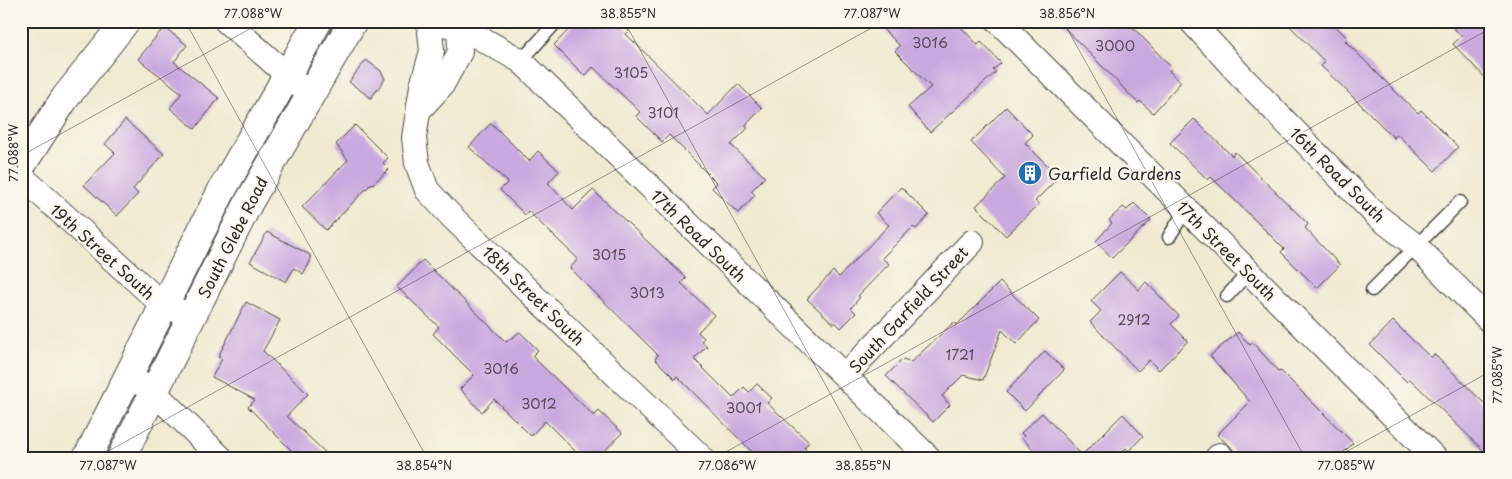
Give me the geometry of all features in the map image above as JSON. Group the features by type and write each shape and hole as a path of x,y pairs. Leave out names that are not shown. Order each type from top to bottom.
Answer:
{"main road":[{"path":"21,166 65,98 126,21"},
{"name":"South Glebe Road","path":"87,458 222,190 286,74 318,21"},
{"name":"South Glebe Road","path":"121,458 249,202 353,21"}],"street":[{"path":"226,21 310,95"},
{"name":"17th Street South","path":"998,21 1435,458"},
{"name":"17th Road South","path":"428,22 459,23 521,61 929,458"},
{"name":"18th Street South","path":"428,22 432,51 422,86 420,109 414,138 417,163 427,190 452,217 702,458"},
{"path":"420,109 442,85 460,52 459,23"},
{"name":"16th Road South","path":"1206,26 1242,77 1371,209 1416,246 1491,322"},
{"name":"19th Street South","path":"21,176 163,305 192,316"},
{"name":"South Garfield Street","path":"845,376 972,242"},
{"path":"129,376 154,392 221,458"}],"lane":[{"path":"521,61 557,21"},
{"path":"1372,290 1460,202"},
{"path":"1170,237 1186,209"},
{"path":"1227,296 1249,272"}],"building":[{"path":"577,21 619,21 629,31 626,34 708,115 738,84 762,108 745,126 748,128 731,145 765,177 751,191 755,195 738,213 712,188 717,183 669,135 662,142 636,116 640,112 593,67 585,76 554,45"},
{"path":"875,21 955,21 978,45 981,42 1001,63 993,70 996,72 930,132 908,107 931,87 895,51 900,46"},
{"path":"1058,21 1127,21 1172,68 1169,71 1181,82 1153,113 1140,101 1138,103"},
{"path":"1285,21 1331,21 1348,39 1345,41 1395,91 1418,113 1421,110 1458,147 1435,171 1397,134 1394,138 1321,66 1325,62"},
{"path":"1446,21 1491,21 1491,84 1453,44 1462,36"},
{"path":"164,27 187,45 174,62 219,98 195,129 170,108 182,93 138,59"},
{"path":"366,60 381,71 385,79 371,98 349,82"},
{"name":"Garfield Gardens","path":"1006,107 1033,135 1025,143 1059,177 1035,201 1039,204 1006,236 976,206 1005,178 971,142"},
{"path":"1194,119 1232,156 1235,152 1308,224 1305,228 1340,265 1317,288 1281,252 1284,249 1258,223 1211,177 1208,180 1170,143"},
{"path":"125,120 164,154 133,189 138,194 117,216 84,185 115,153 105,144"},
{"path":"491,123 529,161 538,151 559,171 548,183 573,210 593,190 686,278 681,283 714,315 698,332 704,338 701,341 707,346 694,359 733,398 744,387 749,392 757,384 772,398 767,403 809,442 804,448 814,458 758,458 677,376 675,379 655,359 658,355 570,268 578,259 528,211 525,215 500,190 508,182 469,147"},
{"path":"355,125 388,158 383,163 389,169 372,183 326,230 302,207 348,160 336,144"},
{"path":"901,187 929,215 916,229 913,227 882,258 889,264 858,296 860,297 851,308 856,313 841,328 807,299 833,271 839,277 889,225 876,213"},
{"path":"1134,203 1151,220 1112,258 1096,241 1112,223 1109,220 1123,207 1127,210"},
{"path":"267,232 310,255 310,262 303,274 294,268 286,282 250,262"},
{"path":"423,260 506,342 520,332 538,350 532,356 594,416 599,411 622,433 598,458 582,458 545,421 531,436 494,399 482,412 460,389 474,375 433,334 439,327 397,287"},
{"path":"1120,272 1139,290 1146,282 1179,316 1171,324 1188,341 1159,370 1149,360 1138,371 1090,322 1101,311 1091,301"},
{"path":"1000,282 1039,320 1016,344 1002,330 983,380 963,375 942,396 950,405 933,422 886,376 903,359 911,362 954,322 957,325"},
{"path":"246,302 280,320 263,351 308,394 287,416 331,458 299,458 248,407 255,400 212,377 222,359 218,357"},
{"path":"1393,321 1431,358 1434,354 1491,410 1491,458 1410,379 1407,382 1370,345"},
{"path":"1238,332 1250,345 1253,343 1279,372 1281,371 1353,443 1338,458 1239,458 1230,446 1217,435 1250,402 1210,356"},
{"path":"1045,351 1064,370 1025,411 1006,392"},
{"path":"1042,413 1082,455 1123,414 1143,436 1129,451 1126,448 1117,458 1041,458 1022,438 1024,436 1021,433"}],"place":[{"name":"Garfield Gardens","path":"1030,173"}]}
